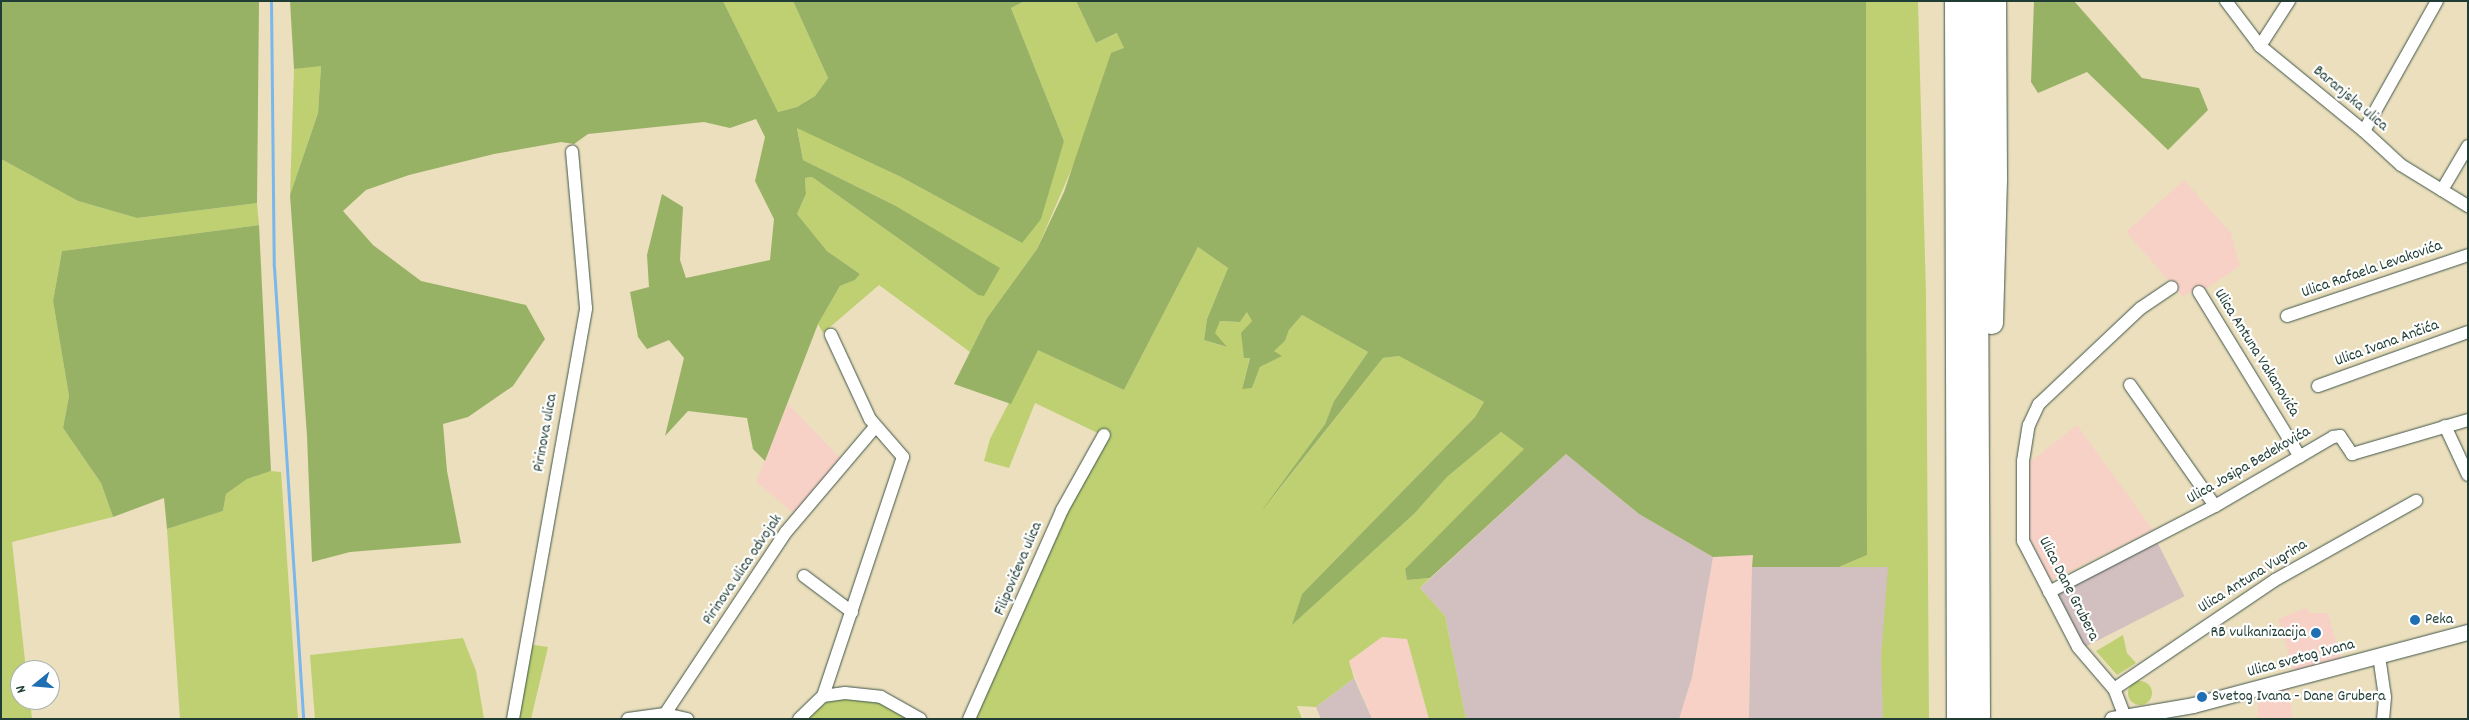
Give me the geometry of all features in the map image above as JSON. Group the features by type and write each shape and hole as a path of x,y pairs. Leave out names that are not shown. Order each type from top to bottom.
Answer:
{"highway":[{"path":"1956,1 1958,719"},
{"path":"1976,1 1980,719"},
{"path":"1978,430 1987,407 1993,293 1995,1"},
{"path":"1942,719 1946,664 1958,632"}],"street":[{"name":"Baranjska ulica","path":"2226,1 2260,46 2364,130 2401,165 2468,206"},
{"path":"2260,46 2289,1"},
{"path":"2364,130 2437,1"},
{"path":"2442,190 2468,146"},
{"name":"Pirinova ulica","path":"512,719 586,308 572,152"},
{"name":"Ulica Rafaela Levakovića","path":"2287,316 2468,255"},
{"name":"Ulica Dane Grubera","path":"2118,718 2114,689 2078,647 2024,541 2021,526 2024,461 2033,413 2046,396 2115,331 2172,287"},
{"name":"Ulica Antuna Vakanovića","path":"2199,292 2300,457"},
{"name":"Ulica Ivana Ančića","path":"2318,386 2468,332"},
{"path":"799,719 823,696 903,457 875,427 831,334"},
{"path":"2130,385 2215,506"},
{"name":"Ulica Josipa Bedekovića","path":"2049,592 2215,506 2333,437 2340,436 2352,454 2468,420"},
{"path":"2445,426 2468,475"},
{"name":"Pirinova ulica odvojak","path":"665,714 776,547 875,427"},
{"name":"Filipovićeva ulica","path":"969,719 1062,510 1104,435"},
{"name":"Ulica Antuna Vugrina","path":"2114,689 2275,580 2416,501"},
{"path":"804,576 852,612"},
{"name":"Ulica svetog Ivana","path":"2118,718 2168,714 2468,632"},
{"path":"2378,656 2385,697 2383,719"},
{"path":"823,696 845,693 881,697 920,719"},
{"path":"628,719 665,714 687,719"}],"shaded area":[{"path":"2184,180 2231,233 2240,266 2204,290 2192,291 2183,297 2126,232"},
{"path":"788,404 840,458 795,514 756,482"},
{"path":"2077,425 2153,530 2050,581 2027,531 2030,462"},
{"path":"1566,454 1639,514 1713,557 1692,677 1679,719 1466,719 1445,616 1420,588"},
{"path":"2156,540 2185,596 2085,647 2056,591"},
{"path":"1753,555 1749,719 1679,719 1692,677 1713,557"},
{"path":"1888,566 1929,719 1749,719 1752,567"},
{"path":"2306,608 2310,613 2328,613 2341,660 2294,673 2278,619"},
{"path":"1382,637 1407,639 1429,719 1372,719 1349,661"},
{"path":"1354,678 1372,719 1321,719 1316,707"},
{"path":"2289,685 2292,719 2258,719 2257,694"}],"green space":[{"path":"1,1 259,1 257,203 137,218 78,201 1,159"},
{"path":"290,1 723,1 778,112 797,107 815,96 828,78 793,1 1025,1 1011,8 1064,141 1041,219 1022,243 901,177 797,128 803,160 894,205 1000,268 984,296 978,295 812,177 805,178 806,194 797,214 827,251 860,274 855,280 840,286 818,324 765,461 753,449 747,418 688,411 665,436 684,358 669,340 647,349 638,337 630,292 649,287 647,255 662,194 683,207 680,260 686,278 770,260 774,219 755,181 765,137 756,119 730,128 704,122 588,134 574,144 561,142 494,154 409,175 366,190 343,211 373,245 421,281 526,305 545,339 513,386 468,417 443,424 447,471 461,543 350,552 312,562 307,436 290,195 318,113 321,66 294,69"},
{"path":"723,1 793,1 828,78 815,96 797,107 778,112"},
{"path":"1025,1 1076,1 1096,43 1118,33 1124,48 1037,249 987,318 970,352 879,285 823,333 818,324 840,286 855,280 860,274 827,251 797,214 806,194 805,178 812,177 978,295 894,205 803,160 797,127 901,177 1022,243 1064,141 1011,8"},
{"path":"1076,1 1866,1 1867,555 1839,567 1752,567 1753,555 1713,557 1639,514 1566,454 1430,578 1407,580 1405,569 1524,449 1501,432 1447,477 1415,513 1292,625 1302,594 1475,417 1484,402 1399,356 1383,358 1260,513 1325,424 1334,401 1368,352 1302,315 1289,330 1285,341 1274,351 1282,356 1260,367 1252,388 1242,389 1250,358 1244,358 1241,333 1252,321 1247,312 1240,322 1220,321 1215,333 1227,347 1204,340 1207,319 1228,268 1198,247 1124,390 1038,350 1011,404 954,384 987,318 1037,249 1064,192 1111,53 1124,48 1117,33 1096,43"},
{"path":"1866,1 1918,1 1926,295 1929,719 1883,719 1881,657 1888,567 1839,567 1867,555"},
{"path":"2034,1 2074,1 2142,78 2199,88 2208,110 2168,150 2087,72 2038,93 2031,82"},
{"path":"321,65 318,113 290,195 294,69"},
{"path":"1,159 78,201 137,218 257,203 259,225 62,251 53,301 69,396 63,428 101,483 113,517 12,542 25,660 10,660 10,710 31,710 32,719 1,719"},
{"path":"259,225 271,471 247,479 226,494 223,511 167,529 164,498 113,517 101,483 63,428 69,396 53,301 62,251"},
{"path":"1198,247 1228,268 1207,319 1204,340 1226,347 1214,333 1220,321 1240,322 1248,311 1252,321 1245,358 1250,357 1242,388 1252,388 1260,367 1281,356 1273,351 1285,341 1289,330 1302,315 1368,352 1334,401 1325,424 1270,501 1383,358 1399,356 1484,402 1475,417 1302,594 1293,624 1415,513 1447,477 1501,432 1525,449 1405,569 1407,580 1430,578 1420,588 1445,616 1466,719 1429,719 1407,639 1382,637 1349,661 1354,678 1316,707 1297,706 1302,719 976,719 1049,547 1106,437 1035,403 1009,468 984,461 990,439 1037,349 1124,390"},
{"path":"271,471 281,472 298,719 180,719 167,529 223,511 226,494 247,479"},
{"path":"2123,635 2127,653 2136,663 2117,675 2096,651"},
{"path":"463,638 476,671 484,719 315,719 310,655"},
{"path":"527,644 548,647 531,719 516,719"},
{"path":"2140,681 2145,682 2151,688 2151,698 2145,704 2140,705 2135,704 2129,698 2128,693 2129,688 2135,682"},
{"path":"831,699 874,700 911,719 805,719"}],"waterway":[{"path":"271,1 274,267 303,719"}],"place":[{"name":"Peka","path":"2415,620"},
{"name":"RB vulkanizacija","path":"2316,633"},
{"name":"Svetog Ivana - Dane Grubera","path":"2202,697"}]}
